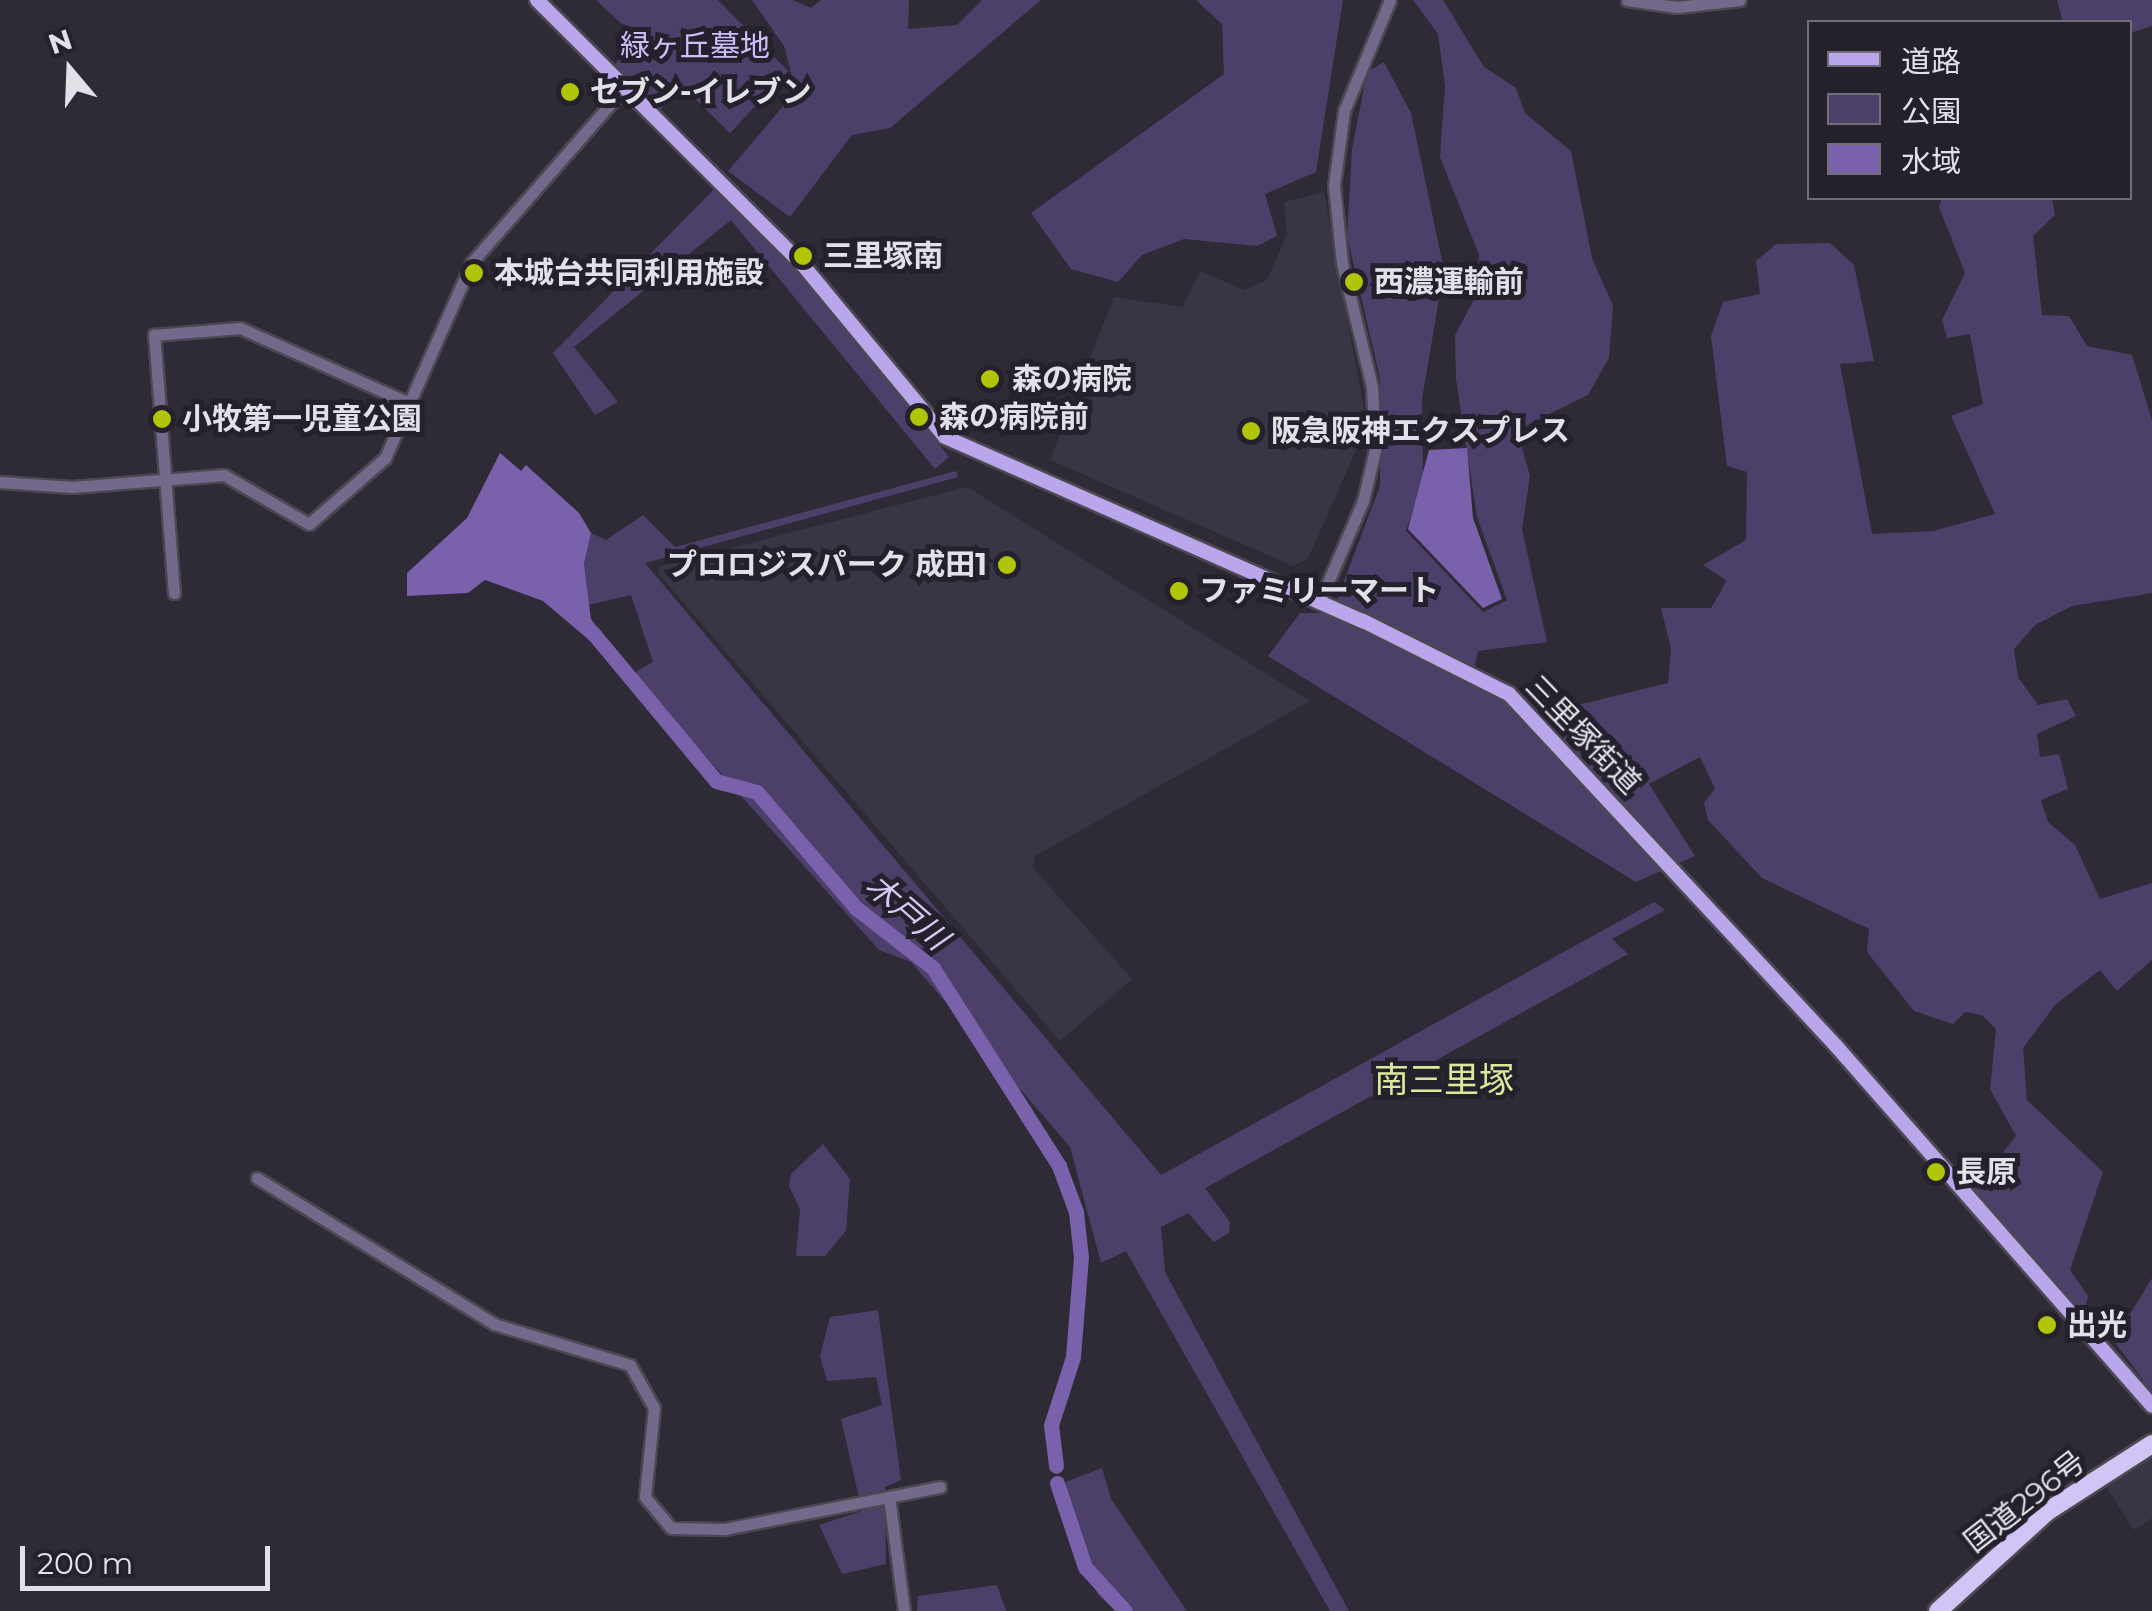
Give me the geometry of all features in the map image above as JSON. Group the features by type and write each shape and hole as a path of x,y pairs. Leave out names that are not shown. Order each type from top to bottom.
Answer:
{"highway":[{"name":"国道296号","path":"1938,1611 2048,1512 2152,1444"}],"main road":[{"name":"三里塚街道","path":"537,0 802,264 945,437 1319,603 1495,686 1522,706 1836,1046 2152,1406"}],"street":[{"path":"1319,603 1363,501 1375,450 1372,387 1342,263 1334,185 1344,112 1390,0"},
{"path":"1626,0 1677,6 1740,0"},
{"path":"0,482 72,487 232,478 309,524 385,458 472,262 627,86"},
{"path":"174,593 150,343 157,334 240,328 409,403"},
{"path":"257,1178 494,1324 630,1365 654,1408 645,1497 671,1528 724,1529 940,1487"},
{"path":"889,1497 904,1611"}],"shaded area":[{"path":"1324,192 1367,425 1308,559 1293,566 1050,460 1114,297 1183,307 1200,271 1244,290 1267,280 1287,234 1284,202"},
{"name":"プロロジスパーク 成田1","path":"967,487 1310,701 1035,856 1033,868 1132,979 1060,1041 658,573 661,566"},
{"path":"2152,1451 2152,1518 2134,1530 2103,1482"}],"green space":[{"name":"緑ヶ丘墓地","path":"596,0 718,0 788,71 730,133 685,89 659,111 614,65 639,40"},
{"path":"752,0 793,0 811,8 821,0 909,0 908,29 957,25 982,0 1041,0 890,128 852,135 790,217 728,171 796,91 784,46"},
{"path":"1196,0 1343,0 1316,172 1265,194 1277,236 1257,246 1184,239 1142,255 1118,282 1071,269 1031,213 1224,74 1222,24"},
{"path":"1413,0 1443,0 1484,67 1516,88 1525,113 1571,151 1592,258 1613,306 1609,358 1588,395 1517,430 1530,476 1522,529 1547,642 1478,651 1474,670 1528,717 1668,683 1671,649 1661,608 1711,608 1721,591 1726,580 1703,565 1746,540 1747,472 1727,466 1711,336 1723,302 1760,294 1756,261 1776,244 1830,243 1854,265 1874,361 1840,364 1872,534 1933,531 1995,514 1951,416 1983,404 1970,334 1947,338 1942,320 1965,273 1939,207 1941,200 2052,200 2055,215 2033,236 2042,315 2069,316 2087,346 2132,355 2152,420 2152,593 2072,606 2035,625 2014,649 2018,677 2038,705 2067,699 2076,716 2037,734 2040,757 2059,754 2068,789 2041,800 2048,822 2075,845 2100,899 2152,883 2152,960 2117,991 2100,970 2055,1005 2023,1048 2027,1100 2103,1172 2070,1270 2088,1296 2083,1315 1972,1191 2016,1136 1990,1089 1996,1029 1982,1015 1965,1012 1953,1024 1914,1011 1867,952 1869,929 1762,878 1708,820 1704,803 1715,789 1700,757 1649,784 1695,856 1636,882 1268,656 1300,613 1332,613 1380,486 1380,378 1347,236 1352,149 1367,72 1384,62 1411,113 1444,270 1422,399 1423,480 1406,531 1483,612 1507,600 1477,517 1456,379 1455,335 1477,294 1479,255 1440,157 1445,86 1438,34"},
{"path":"2057,0 2152,0 2152,26 2132,32 2132,20 2062,20"},
{"path":"717,186 794,263 949,457 935,469 731,220 574,347 618,402 595,415 553,353"},
{"path":"956,471 958,477 645,563 1161,1175 1654,902 1665,910 1612,939 1628,954 1205,1188 1230,1222 1229,1233 1214,1242 1188,1213 1161,1227 1165,1272 1349,1611 1330,1611 1126,1251 1101,1263 1070,1147 911,962 879,950 632,674 653,662 631,595 589,605 584,564 591,533 606,540 643,515 675,547"},
{"path":"823,1144 850,1179 846,1231 825,1256 796,1256 800,1209 789,1186 791,1174"},
{"path":"2152,1278 2152,1392 2114,1341"},
{"path":"878,1310 901,1480 885,1487 886,1564 842,1574 819,1525 862,1511 841,1419 882,1405 876,1377 827,1381 820,1356 830,1317"},
{"path":"1102,1468 1111,1499 1187,1611 1116,1611 1098,1595 1069,1537 1066,1482"},
{"path":"997,1585 1006,1611 917,1611 918,1596"}],"water":[{"path":"1467,448 1473,518 1502,599 1483,608 1408,529 1429,450"},
{"path":"500,453 521,471 526,465 579,513 591,533 584,564 591,619 610,645 602,651 543,601 485,580 468,593 407,596 407,573 467,518"}],"waterway":[{"name":"木戸川","path":"592,632 716,781 757,792 856,908 933,968 1059,1166 1076,1212 1081,1257 1073,1357 1051,1425 1056,1466"},
{"name":"木戸川","path":"1057,1483 1085,1567 1125,1611"}],"place":[{"name":"セブン-イレブン","path":"570,92"},
{"name":"三里塚南","path":"803,256"},
{"name":"本城台共同利用施設","path":"474,273"},
{"name":"西濃運輸前","path":"1354,282"},
{"name":"森の病院","path":"990,379"},
{"name":"森の病院前","path":"919,417"},
{"name":"小牧第一児童公園","path":"162,419"},
{"name":"阪急阪神エクスプレス","path":"1251,431"},
{"name":"プロロジスパーク 成田1","path":"1007,565"},
{"name":"ファミリーマート","path":"1179,591"},
{"name":"長原","path":"1936,1172"},
{"name":"出光","path":"2047,1325"}],"district":[{"name":"南三里塚","path":"1444,1080"}]}
